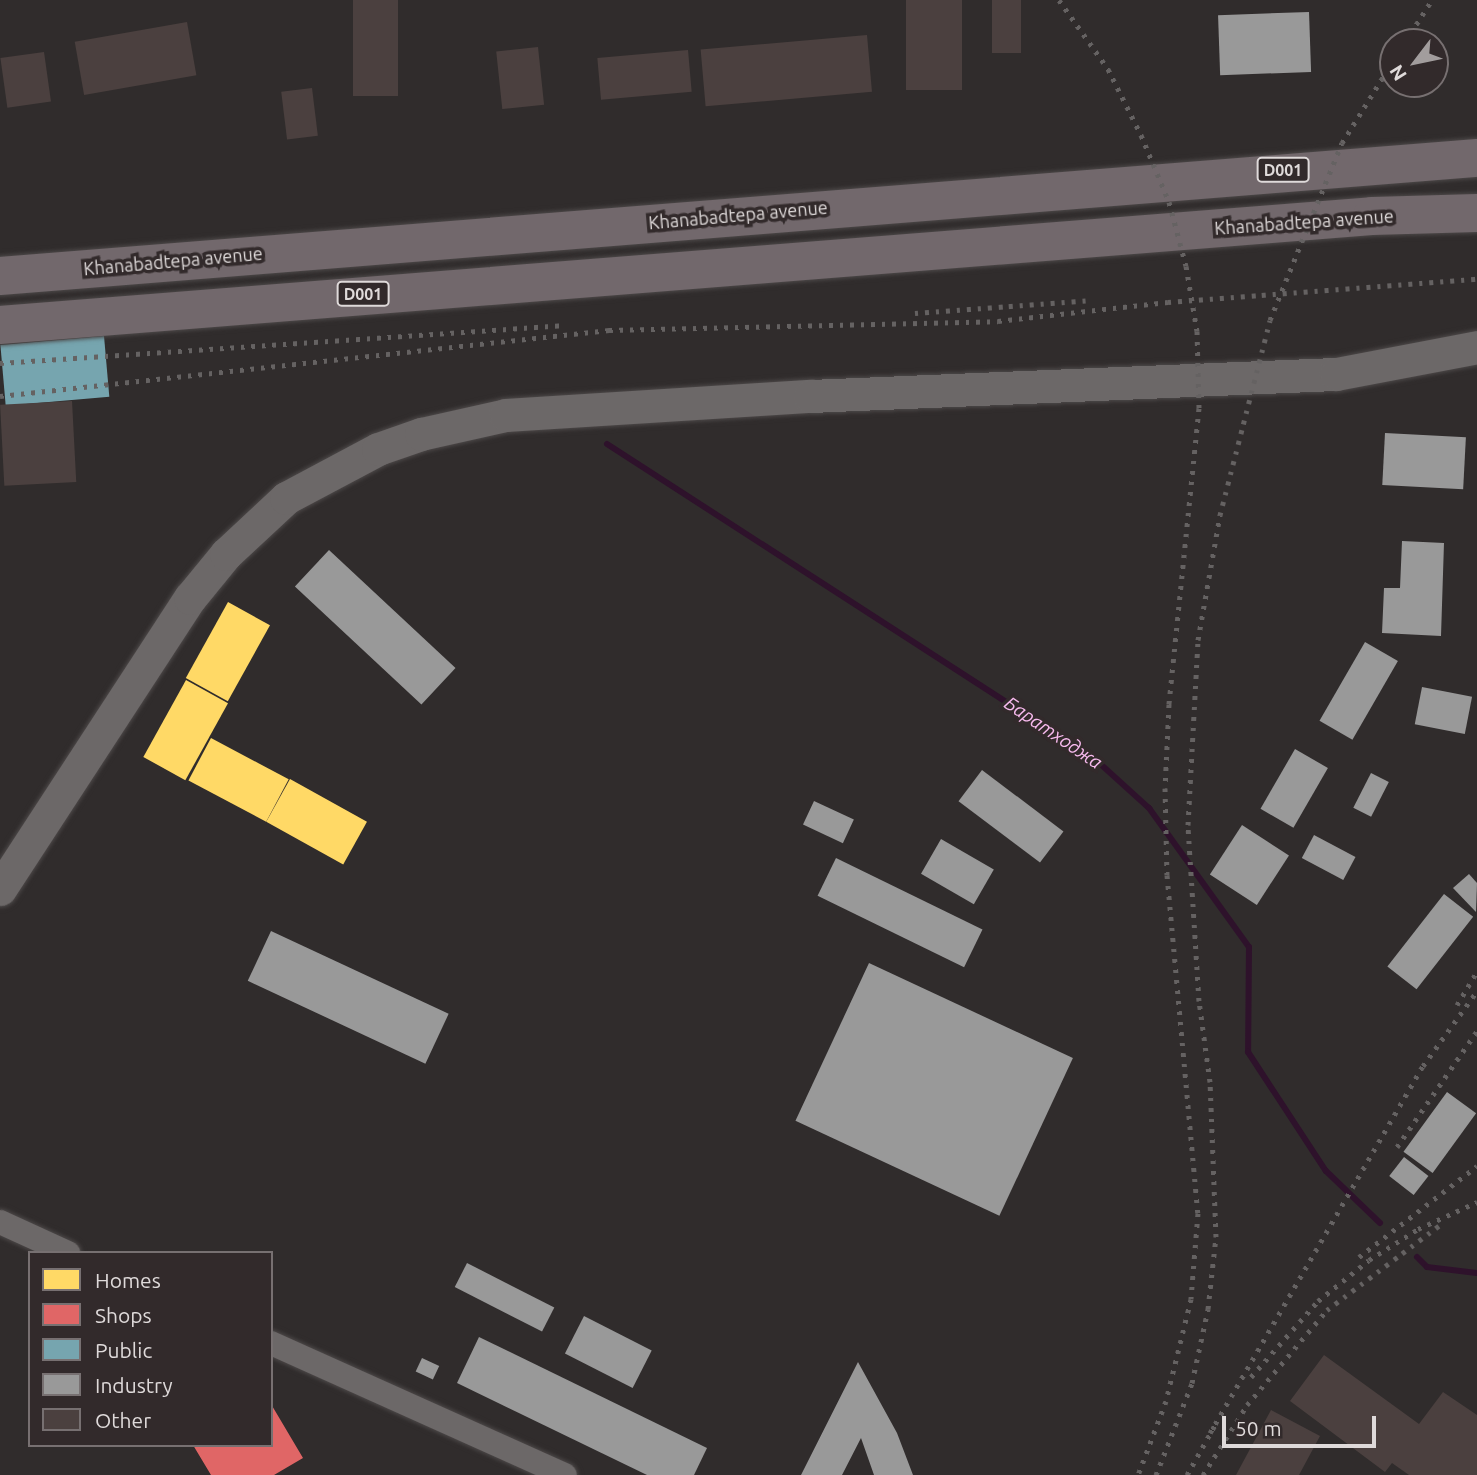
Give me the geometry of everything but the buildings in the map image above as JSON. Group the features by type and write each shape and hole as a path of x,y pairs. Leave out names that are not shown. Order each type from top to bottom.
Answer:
{"highway":[{"name":"Khanabadtepa avenue","path":"0,276 1369,163 1477,158"},
{"path":"1369,163 1372,216"},
{"path":"1090,186 1093,239"},
{"name":"Khanabadtepa avenue","path":"0,325 1372,216 1477,213"}],"street":[{"path":"0,889 190,598 226,554 286,498 378,449 421,434 506,415 810,396 1336,374 1477,347"},
{"path":"0,1222 64,1251"},
{"path":"273,1344 565,1475"}],"waterway":[{"name":"Баратходжа","path":"607,444 1096,760 1149,808 1249,947 1248,1052 1326,1171 1380,1223"},
{"name":"Баратходжа","path":"1417,1257 1427,1267 1477,1273"}],"railway":[{"path":"1059,0 1108,69 1141,135 1169,202 1186,266 1197,331 1199,408 1169,704 1165,788 1167,875 1198,1213 1191,1299 1166,1401 1138,1475"},
{"path":"1414,28 1432,0"},
{"path":"1156,1475 1192,1383 1208,1309 1216,1237 1210,1082 1199,1001 1188,825 1198,640 1220,515 1270,320 1342,143 1379,84"},
{"path":"0,396 609,330 998,321 1168,302 1477,279"},
{"path":"915,313 1093,300"},
{"path":"0,363 566,325"},
{"path":"1457,1005 1477,972"},
{"path":"1210,1433 1423,1066 1477,991"},
{"path":"1397,1147 1477,1031"},
{"path":"1359,1257 1477,1166"},
{"path":"1251,1377 1318,1301 1369,1260 1418,1229 1477,1202"},
{"path":"1203,1475 1247,1405 1327,1310 1441,1224"},
{"path":"1187,1475 1215,1425"}]}
